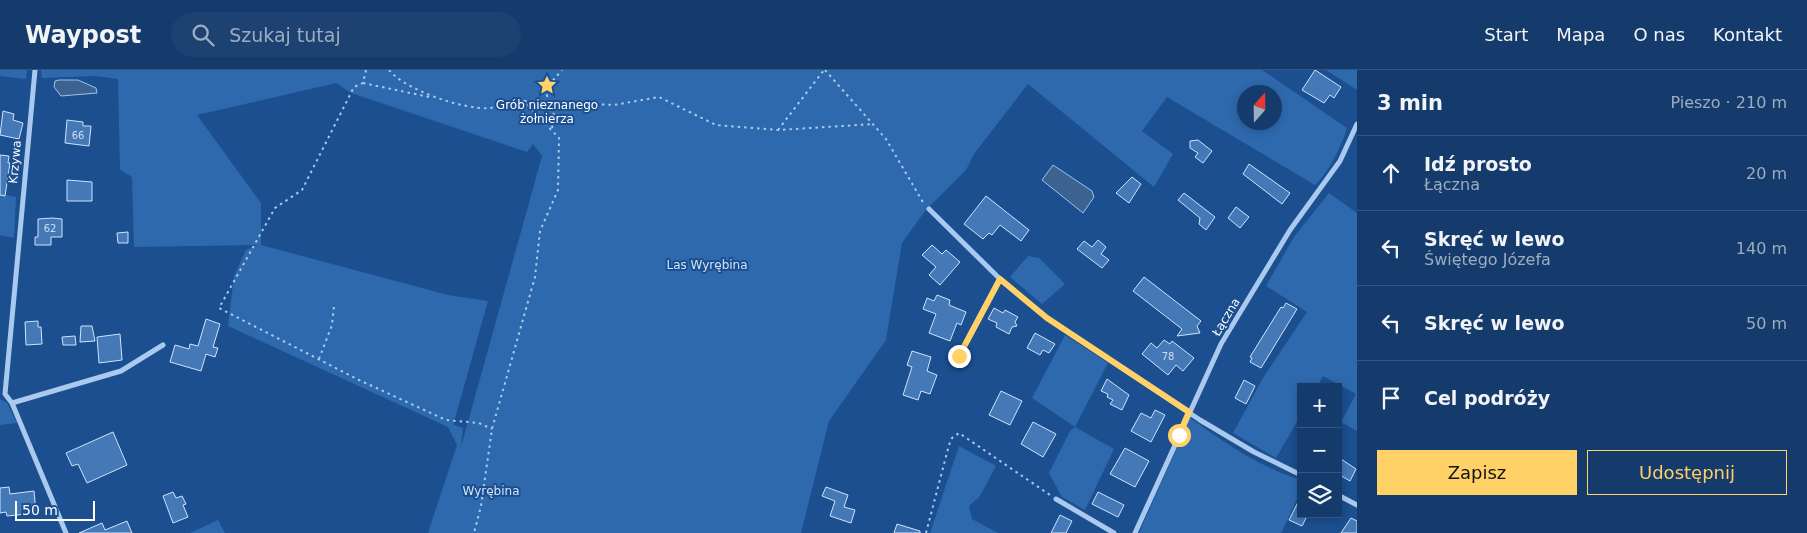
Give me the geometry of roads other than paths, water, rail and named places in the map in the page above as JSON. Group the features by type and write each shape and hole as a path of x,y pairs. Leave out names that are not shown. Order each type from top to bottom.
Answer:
{"street":[{"name":"Krzywa","path":"35,70 2,394 12,403 66,533"},
{"name":"Łączna","path":"1135,533 1221,344 1290,230 1340,161 1357,124"},
{"path":"929,209 1000,279 1047,318 1189,412 1254,452 1297,473"},
{"path":"959,356 1000,279"},
{"path":"12,403 121,371 163,345"},
{"path":"1342,497 1357,505"},
{"path":"1056,499 1114,533"}],"place":[{"name":"Grób nieznanego żołnierza","path":"547,85"}],"park label":[{"name":"Las Wyrębina","path":"707,265"},
{"name":"Wyrębina","path":"491,491"}]}
